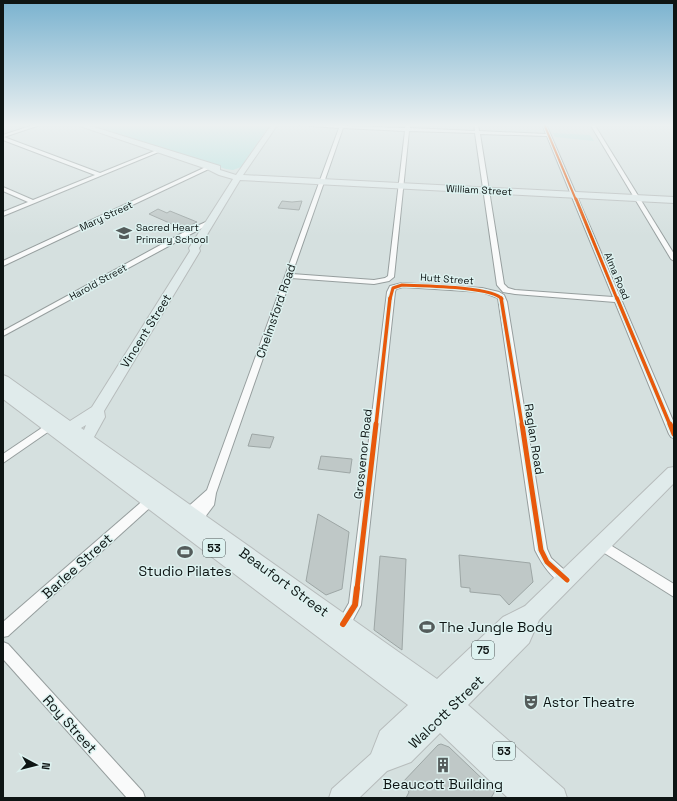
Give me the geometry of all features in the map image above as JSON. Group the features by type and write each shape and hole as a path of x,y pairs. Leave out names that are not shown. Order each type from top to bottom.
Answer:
{"main road":[{"name":"William Street","path":"192,161 210,167 213,170 242,176 674,200"},
{"name":"Vincent Street","path":"60,427 97,411 195,251 194,248 210,222 242,176 253,163 253,161"},
{"name":"Vincent Street","path":"195,251 200,248 242,176"},
{"name":"Beaufort Street","path":"3,380 150,501 188,521 343,624 439,705 555,798"},
{"name":"Beaufort Street","path":"3,392 60,427 86,439 188,521 439,705 526,798"},
{"name":"Vincent Street","path":"86,439 98,417 97,411"},
{"name":"Walcott Street","path":"341,798 380,762 403,754 439,705 522,636 532,613 602,546 674,473"}],"street":[{"path":"67,161 100,175"},
{"path":"3,214 133,161"},
{"name":"Chelmsford Road","path":"188,521 210,502 211,493 329,161"},
{"path":"288,276 374,282 387,280 392,274 404,161"},
{"name":"Raglan Road","path":"482,161 501,285 501,297 542,550 547,562 567,580"},
{"name":"Alma Road","path":"560,161 674,434"},
{"path":"614,161 674,259"},
{"name":"Mary Street","path":"3,264 210,167"},
{"path":"3,189 30,203"},
{"path":"3,194 30,203"},
{"name":"Harold Street","path":"3,334 192,230 210,222"},
{"path":"192,230 199,232 202,235"},
{"name":"Hutt Street","path":"397,286 406,285 474,289 619,300"},
{"name":"Grosvenor Road","path":"343,624 355,606 387,319 391,292 397,286"},
{"path":"3,458 60,427"},
{"name":"Barlee Street","path":"3,631 150,501"},
{"path":"602,546 674,591"},
{"name":"Roy Street","path":"3,649 137,798"}],"shaded area":[{"path":"202,161 245,161 241,167 233,170"}],"building":[{"path":"282,201 302,201 299,210 278,208"},
{"path":"158,209 167,213 170,211 197,222 183,229 149,214"},
{"path":"252,434 274,437 270,448 248,446"},
{"path":"321,456 352,459 350,473 318,469"},
{"path":"318,514 349,532 342,589 326,595 306,581"},
{"path":"459,555 530,563 533,582 509,605 500,595 470,592 470,588 461,587"},
{"path":"380,556 406,559 402,650 374,630"},
{"name":"Beaucott Building","path":"441,744 449,747 495,791 491,798 406,798 409,792 402,783 438,745"}],"cycle path":[{"path":"560,161 674,434"},
{"path":"343,624 355,605 391,292 393,288 402,285 482,290 501,297 541,550 547,562 567,580"}],"place":[{"name":"Sacred Heart Primary School","path":"124,233"},
{"name":"Studio Pilates","path":"185,552"},
{"name":"The Jungle Body","path":"427,627"},
{"name":"Astor Theatre","path":"531,702"},
{"name":"Beaucott Building","path":"443,765"}]}
